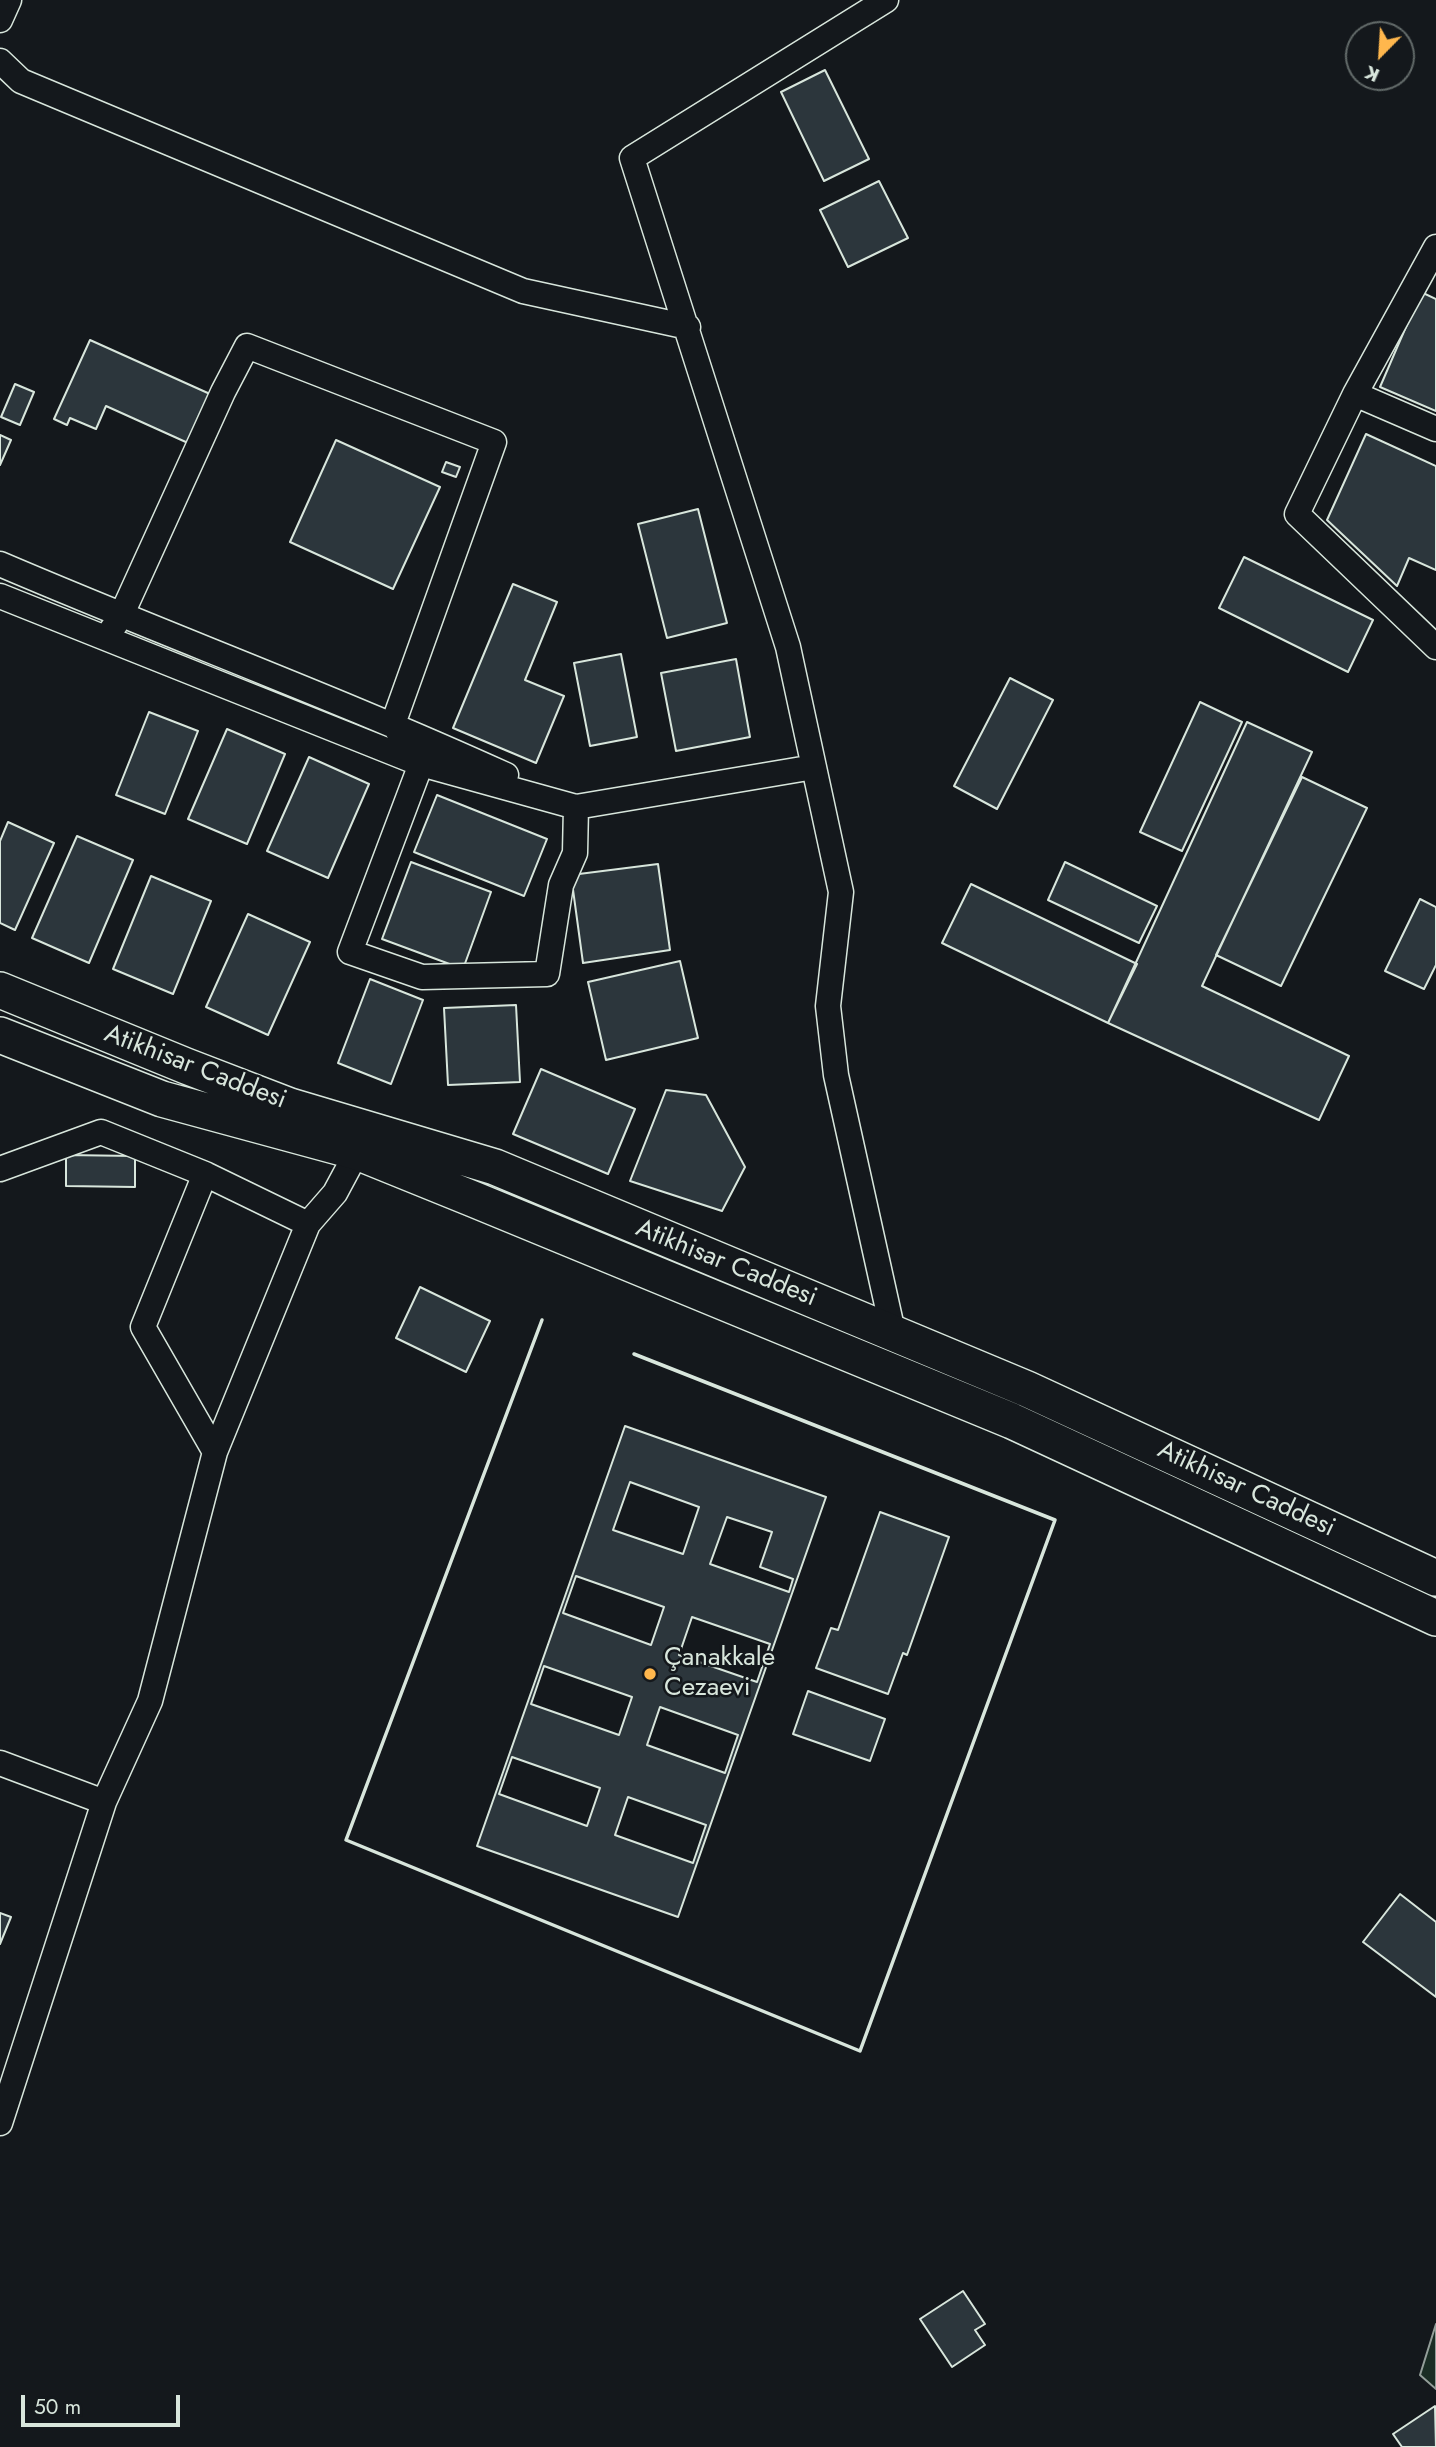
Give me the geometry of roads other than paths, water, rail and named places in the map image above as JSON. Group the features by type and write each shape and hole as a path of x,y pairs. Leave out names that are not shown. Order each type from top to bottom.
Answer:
{"highway":[{"name":"Atikhisar Caddesi","path":"0,990 290,1106 495,1167 1027,1389 1436,1578"},
{"name":"Atikhisar Caddesi","path":"0,1035 162,1099 356,1152 608,1254 1012,1420 1436,1618"},
{"path":"608,1254 619,1221"}],"street":[{"path":"0,20 9,0"},
{"path":"886,0 632,158 788,647 841,892 828,1006 836,1075 893,1332"},
{"path":"0,61 21,81 523,291 688,327"},
{"path":"1432,262 1355,394 1297,514 1436,647"},
{"path":"106,638 121,616 217,404 247,346 494,442 393,724"},
{"path":"1355,394 1436,429"},
{"path":"0,564 121,616 393,724 576,807"},
{"path":"0,596 421,764 576,807 814,767"},
{"path":"393,724 421,764"},
{"path":"421,764 350,952 422,977 547,975 561,884 575,853 576,807"},
{"path":"0,1169 101,1132 205,1174 308,1224"},
{"path":"0,2123 104,1802 150,1700 215,1452 308,1224 335,1194 356,1152"},
{"path":"205,1174 143,1327 215,1452"},
{"path":"0,1763 104,1802"}],"place":[{"name":"Çanakkale Cezaevi","path":"650,1674"}]}
